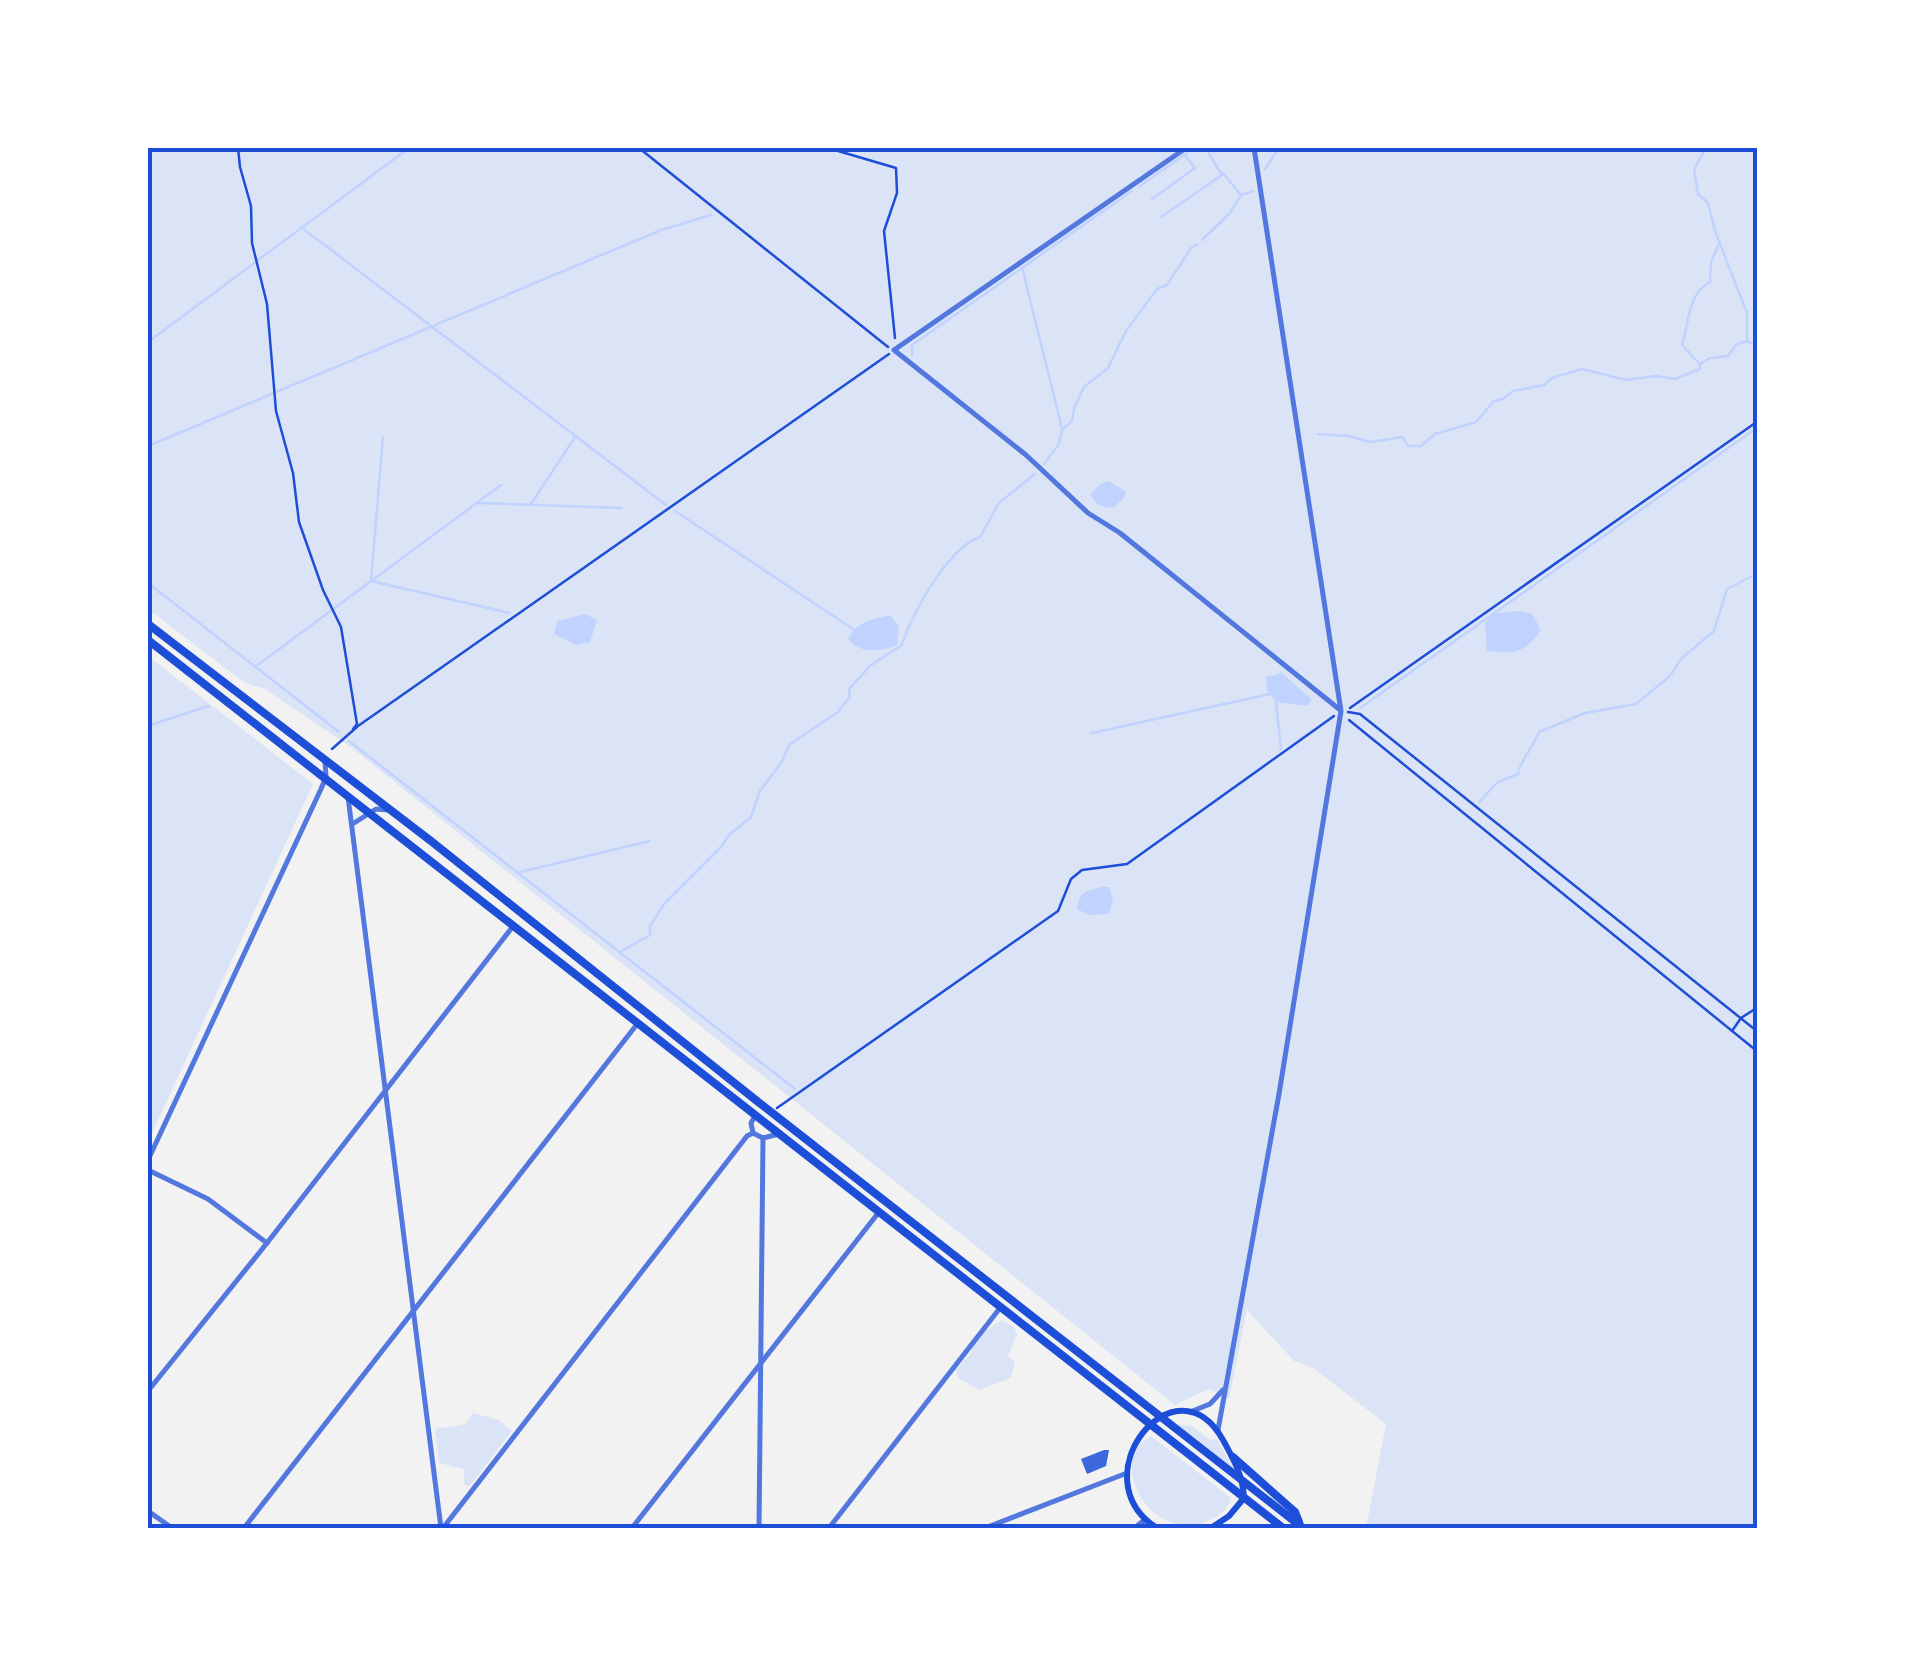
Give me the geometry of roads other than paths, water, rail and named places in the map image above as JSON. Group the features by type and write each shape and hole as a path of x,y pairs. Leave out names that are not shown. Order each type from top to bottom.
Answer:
{"main road":[{"path":"148,624 392,811 1302,1528"},
{"path":"148,640 373,810 514,926 1283,1528"},
{"path":"1157,1528 1145,1520 1134,1500 1127,1472 1131,1451 1148,1425 1167,1413 1190,1412 1208,1419 1218,1430 1243,1481 1244,1498 1212,1528"},
{"path":"1233,1458 1295,1512 1302,1528"}],"street":[{"path":"1186,148 894,350 1026,455 1088,513 1120,534 1342,711"},
{"path":"1218,1430 1276,1113 1342,711 1254,148"},
{"path":"148,1160 326,777 323,757"},
{"path":"348,794 442,1528"},
{"path":"352,825 373,810 392,811"},
{"path":"148,1391 514,926"},
{"path":"244,1528 638,1023"},
{"path":"753,1133 755,1116"},
{"path":"753,1133 763,1138 779,1134"},
{"path":"442,1528 753,1133"},
{"path":"759,1528 763,1138"},
{"path":"148,1170 208,1199 267,1244"},
{"path":"632,1528 879,1212"},
{"path":"829,1528 1000,1308"},
{"path":"1190,1412 1210,1404 1224,1390"},
{"path":"984,1528 1127,1472"},
{"path":"148,1511 172,1528"},
{"path":"1135,1528 1145,1520"}],"water":[{"path":"1109,481 1126,492 1113,508 1099,505 1091,494"},
{"path":"1495,613 1532,614 1541,630 1535,638 1517,651 1487,651 1485,623"},
{"path":"585,614 597,620 590,642 576,645 554,634 557,621"},
{"path":"890,615 899,627 897,645 871,650 848,639 861,625"},
{"path":"1282,673 1312,700 1307,706 1276,702 1267,690 1266,677"},
{"path":"1109,887 1113,899 1109,914 1089,915 1077,909 1084,893"}],"waterway":[{"path":"148,342 409,148"},
{"path":"1161,217 1222,175 1208,152 1210,148"},
{"path":"1265,169 1279,148"},
{"path":"1706,148 1694,169 1698,194 1708,203 1747,313 1747,341 1758,346"},
{"path":"1140,186 1187,153"},
{"path":"1152,199 1195,168 1185,155"},
{"path":"1223,173 1240,194"},
{"path":"912,356 912,345 1132,191"},
{"path":"1202,240 1230,213 1241,195 1253,191"},
{"path":"148,446 661,230 711,215"},
{"path":"301,227 666,505"},
{"path":"1044,464 1059,444 1062,430 1072,421 1084,387 1108,368 1126,331 1198,244"},
{"path":"1699,363 1682,345 1690,309 1697,293 1710,282 1711,262 1719,244"},
{"path":"1022,267 1062,429"},
{"path":"1318,434 1370,442 1402,437 1408,446 1421,446 1435,434 1476,422 1494,401 1513,391 1544,385 1552,378 1582,369 1626,380 1656,376 1675,379 1700,369 1700,364 1710,358 1728,356 1737,344 1747,341"},
{"path":"1360,708 1758,427"},
{"path":"383,437 371,581 510,613"},
{"path":"531,504 575,437"},
{"path":"620,952 650,935 650,926 664,904 751,817 760,791 789,745 838,712 850,697 849,689 871,665 902,645 922,600 944,567 968,543 980,537 999,503 1035,474"},
{"path":"255,667 501,485"},
{"path":"479,503 622,508"},
{"path":"675,511 853,629"},
{"path":"1479,802 1498,782 1518,774 1539,732 1585,713 1636,704 1669,677 1681,659 1714,631 1727,589 1758,573"},
{"path":"148,583 339,732"},
{"path":"1092,733 1270,694"},
{"path":"1276,702 1281,749"},
{"path":"148,730 153,724 209,706"},
{"path":"349,741 795,1089"},
{"path":"520,872 650,841"}]}
